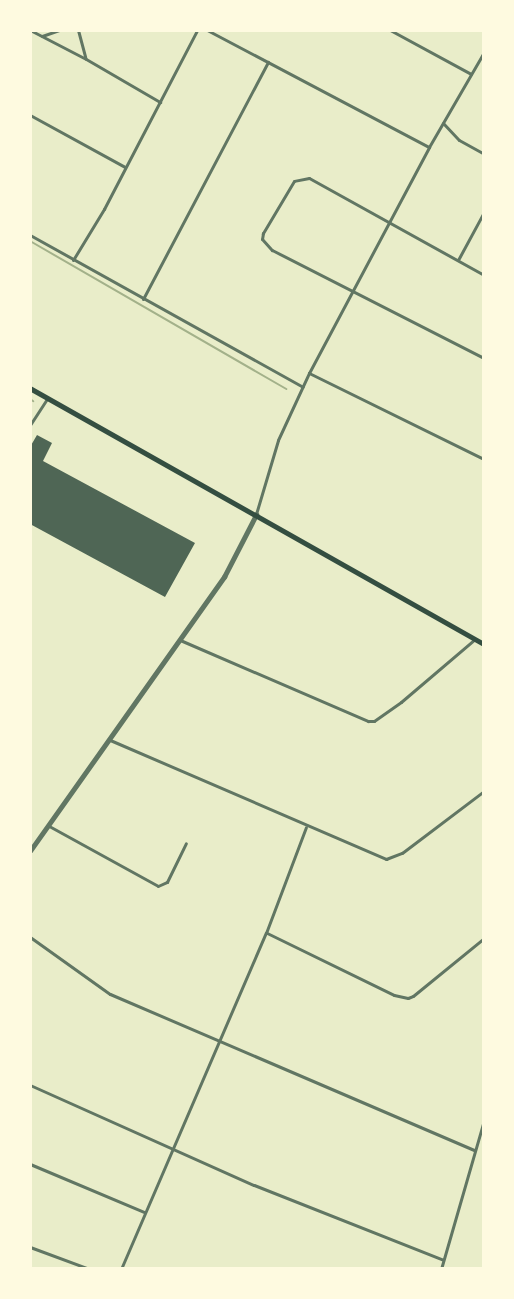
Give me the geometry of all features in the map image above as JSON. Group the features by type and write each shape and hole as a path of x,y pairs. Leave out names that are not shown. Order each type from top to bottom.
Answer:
{"main road":[{"path":"30,388 484,644"}],"street":[{"path":"30,30 86,58 160,102"},
{"path":"42,36 59,30"},
{"path":"78,30 86,58"},
{"path":"74,260 104,209 197,30"},
{"path":"207,30 429,147"},
{"path":"390,30 471,74"},
{"path":"30,851 224,577 255,515 278,440 309,373 388,222 484,52"},
{"path":"143,299 268,62"},
{"path":"30,115 125,167"},
{"path":"443,122 459,140 484,154"},
{"path":"484,275 318,182 301,178 294,181 262,233 262,239 272,250 484,358"},
{"path":"458,260 484,212"},
{"path":"30,235 303,387"},
{"path":"309,373 484,459"},
{"path":"30,425 48,398"},
{"path":"178,639 368,721 374,721 401,702 475,639"},
{"path":"110,740 306,827 386,859 402,853 484,791"},
{"path":"49,826 158,886 167,882 186,843"},
{"path":"121,1269 170,1150 220,1043 266,933 306,827"},
{"path":"266,933 394,995 408,998 484,938"},
{"path":"30,937 110,994 474,1150"},
{"path":"30,1085 170,1150 443,1260"},
{"path":"441,1269 484,1120"},
{"path":"30,1164 144,1212"},
{"path":"30,1247 89,1269"}],"building":[{"path":"37,435 52,443 43,461 195,543 165,597 30,524 30,447"}],"waterway":[{"path":"30,241 286,389"}]}
